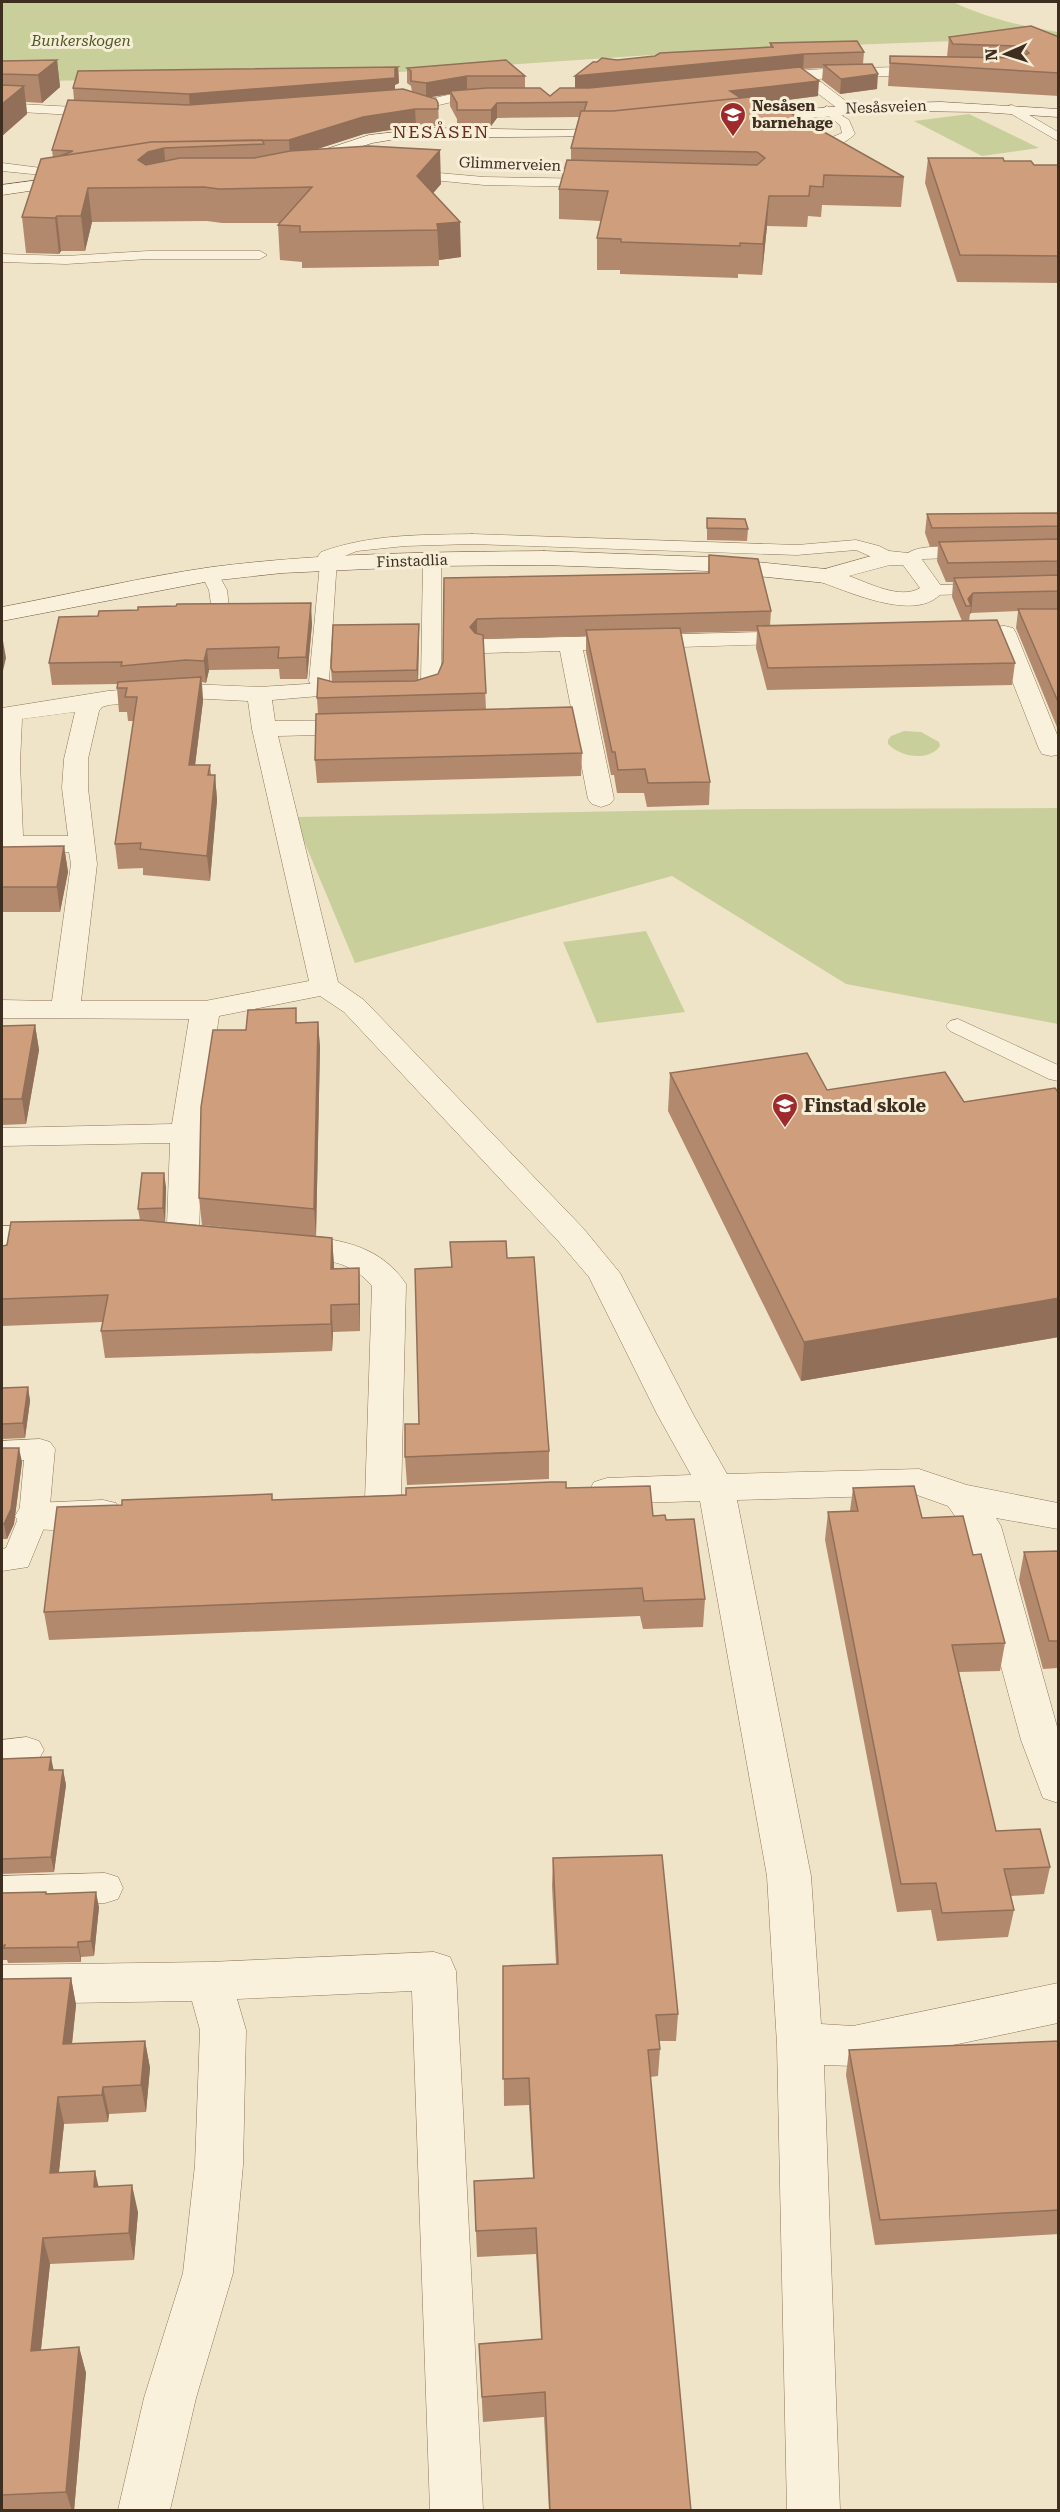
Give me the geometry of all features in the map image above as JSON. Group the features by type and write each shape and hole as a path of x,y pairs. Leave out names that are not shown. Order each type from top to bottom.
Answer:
{"street":[{"path":"752,80 942,66"},
{"path":"803,75 846,108"},
{"path":"448,132 448,120 444,111 421,102 466,97 510,97"},
{"name":"Nesåsveien","path":"737,120 846,108 924,105 1059,113"},
{"path":"2,107 127,114"},
{"path":"292,164 380,137 416,132 554,134 636,131"},
{"path":"2,190 95,177"},
{"name":"Finstadlia","path":"2,614 210,574 329,564 544,558 707,564 826,576 881,594 937,608"},
{"path":"900,559 937,608 981,634"},
{"name":"Finstadlia","path":"826,576 900,559"},
{"path":"937,608 1024,619"},
{"path":"933,635 1005,633 1051,749"},
{"path":"484,646 828,638"},
{"path":"570,644 601,799"},
{"path":"82,844 6,844 6,714 108,698 188,691 259,694 323,690"},
{"path":"259,694 264,729 325,986 354,1006 571,1235 603,1273 675,1414 716,1487 789,1876 800,2044 814,2511"},
{"path":"65,1009 84,864 75,788 76,759 87,711 93,702"},
{"path":"501,722 585,720"},
{"path":"264,729 382,726"},
{"path":"2,1009 205,1010 325,986"},
{"path":"183,1236 186,1133 205,1010"},
{"path":"2,1137 186,1133"},
{"path":"2,1236 81,1234"},
{"path":"122,1234 216,1239"},
{"path":"261,1243 352,1253 376,1268 389,1284 366,1500 419,1498"},
{"path":"573,1492 919,1482 961,1497 1018,1510 1059,1516"},
{"path":"961,1497 982,1526 1041,1740 1059,1786"},
{"path":"34,1516 139,1511"},
{"path":"2,1984 209,1981 434,1971 457,2511"},
{"path":"144,2511 170,2398 208,2273 219,2164 223,2030 209,1981"},
{"path":"800,2044 853,2046 1059,2003"}],"lane":[{"path":"1012,109 1059,137"},
{"path":"815,149 849,134 845,123 827,110"},
{"path":"2,167 45,172 64,183"},
{"name":"Glimmerveien","path":"391,174 484,181 615,184"},
{"path":"2,258 54,260 148,255 260,255"},
{"path":"369,694 334,694 323,690 319,681 329,564 327,556 340,548 378,543 426,541 616,542 797,550 855,545 868,547 900,559 921,554 990,553"},
{"path":"392,693 416,693 429,689 431,682 432,560"},
{"path":"166,614 212,610 220,607 221,599 216,582 210,574"},
{"path":"937,608 1059,587"},
{"path":"958,1026 1059,1074"},
{"path":"2,1451 40,1449 34,1516 17,1559 2,1560"},
{"path":"2,1891 105,1888"}],"green space":[{"name":"Bunkerskogen","path":"2,2 953,2 1004,21 1058,32 1058,43 1009,39 740,49 370,74 2,82"},
{"path":"969,114 1039,148 982,156 914,121"},
{"path":"904,731 921,732 939,742 940,746 935,751 922,756 907,755 888,744 891,736"},
{"path":"1058,808 1058,1024 846,984 672,876 355,963 294,817 742,809"},
{"path":"646,931 685,1012 597,1023 563,942"}],"building":[{"path":"1031,26 1059,37 1059,73 890,63 890,56 1020,58 1029,53 1021,46 953,44 949,37"},
{"path":"857,41 864,52 804,54 575,76 602,58 617,60 655,56 660,53 773,47 770,43"},
{"path":"57,60 38,75 2,74 2,61"},
{"path":"506,60 525,76 467,76 426,83 411,81 411,71 407,68"},
{"path":"872,64 878,74 841,79 824,65"},
{"path":"398,67 395,69 395,78 189,94 73,88 78,71"},
{"path":"800,67 819,81 730,91 741,98 613,111 584,111 587,102 497,103 491,110 457,110 457,103 450,91 540,88 550,96 560,88 589,88"},
{"path":"2,85 24,86 2,104"},
{"path":"403,89 436,99 438,109 415,109 363,117 289,140 151,142 60,156 73,151 52,150 68,100 189,105"},
{"path":"760,96 904,177 824,175 823,187 810,186 809,196 769,196 763,244 740,243 740,246 621,242 621,239 597,238 608,191 559,189 567,160 757,165 765,158 757,152 571,148 581,111 613,111"},
{"path":"262,140 264,144 164,148 148,152 138,160 146,165 180,158 254,158 290,151 369,146 440,150 417,176 460,222 437,224 438,230 300,232 300,226 278,225 312,187 88,188 81,216 22,217 41,159 151,142"},
{"path":"928,158 1003,158 1004,161 1031,161 1034,165 1059,165 1059,256 960,255"},
{"path":"1059,513 1059,526 932,528 927,514"},
{"path":"707,518 745,519 748,529 707,528"},
{"path":"1059,539 1059,561 948,563 939,542"},
{"path":"709,555 758,559 771,611 477,619 470,627 475,633 483,635 486,693 317,698 318,678 333,682 415,681 438,674 443,662 444,578 709,573"},
{"path":"1059,575 1059,591 973,593 968,599 971,606 966,606 954,578"},
{"path":"311,603 306,657 278,658 279,647 207,649 204,661 186,660 121,666 122,662 49,663 59,617 98,616 99,611 138,610 138,607 176,606 177,604"},
{"path":"1018,609 1059,609 1059,704"},
{"path":"997,620 1015,663 768,668 757,626"},
{"path":"419,624 417,670 333,672 331,668 333,625"},
{"path":"680,628 710,782 648,783 645,769 618,770 615,752 612,752 586,630"},
{"path":"201,677 189,765 210,765 208,775 215,775 207,856 140,849 141,843 115,844 137,697 125,697 127,688 117,688 118,682"},
{"path":"572,707 582,753 315,760 316,714"},
{"path":"64,846 57,887 2,887 2,847"},
{"path":"296,1008 296,1023 318,1022 314,1209 199,1198 201,1107 213,1030 246,1030 248,1010"},
{"path":"35,1025 22,1099 2,1099 2,1026"},
{"path":"807,1053 827,1090 945,1072 964,1102 1055,1088 1059,1093 1059,1298 804,1342 670,1073"},
{"path":"142,1173 164,1173 163,1208 138,1209"},
{"path":"139,1220 332,1238 331,1269 359,1268 359,1304 331,1305 331,1324 101,1331 108,1295 2,1299 2,1246 7,1245 11,1222"},
{"path":"506,1241 507,1258 534,1257 549,1451 405,1457 405,1424 419,1424 415,1269 452,1267 450,1242"},
{"path":"28,1387 23,1423 2,1424 2,1388"},
{"path":"2,1448 19,1448 11,1509 4,1524 2,1524"},
{"path":"566,1482 566,1488 650,1486 653,1516 665,1515 666,1520 694,1519 705,1599 644,1601 642,1588 44,1612 57,1507 122,1505 122,1500 272,1494 272,1500 406,1495 406,1488"},
{"path":"914,1486 922,1518 963,1516 973,1555 981,1554 1005,1643 952,1645 996,1831 1040,1829 1050,1867 1004,1869 1014,1910 942,1913 936,1883 901,1884 828,1512 858,1511 853,1488"},
{"path":"1058,1551 1059,1641 1049,1641 1024,1552"},
{"path":"51,1757 49,1770 63,1770 51,1857 2,1859 2,1759"},
{"path":"662,1855 678,2014 656,2015 660,2049 648,2050 691,2511 550,2511 545,2392 482,2397 479,2344 542,2339 536,2228 476,2231 474,2181 534,2178 529,2078 503,2079 503,1966 558,1964 553,1858"},
{"path":"46,1892 46,1894 96,1892 91,1941 78,1942 78,1947 4,1948 5,1945 2,1946 2,1893"},
{"path":"71,1978 63,2044 145,2041 141,2085 103,2087 102,2095 58,2097 50,2173 95,2171 94,2187 132,2185 129,2233 43,2238 31,2351 79,2347 66,2492 2,2495 2,1979"},
{"path":"1059,2041 1059,2210 880,2220 849,2050"}],"place":[{"name":"Nesåsen barnehage","path":"733,138"},
{"name":"Finstad skole","path":"785,1129"}],"district":[{"name":"NESÅSEN","path":"441,132"}]}
